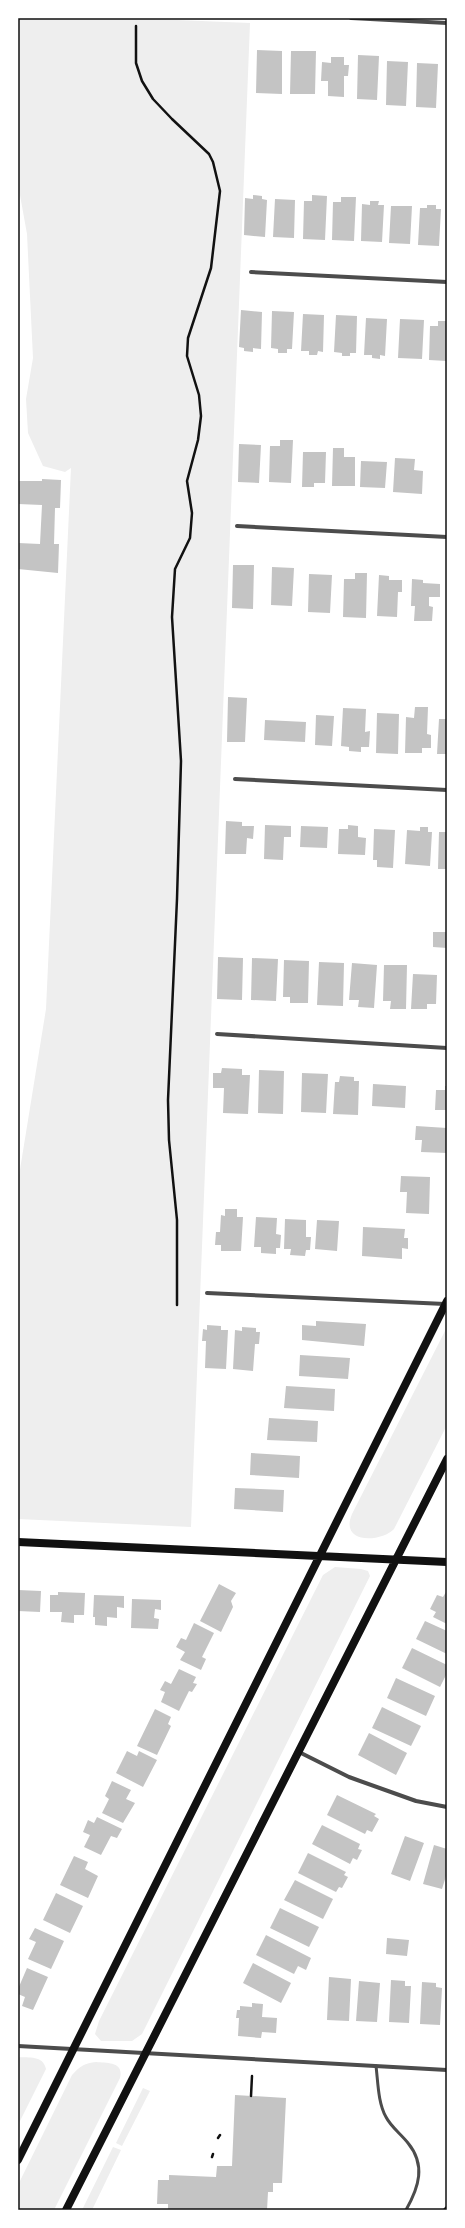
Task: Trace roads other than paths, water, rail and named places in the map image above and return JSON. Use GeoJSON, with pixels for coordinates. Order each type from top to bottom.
{"type":"FeatureCollection","features":[{"type":"Feature","properties":{"kind":"main road"},"geometry":{"type":"LineString","coordinates":[[18,2160],[319,1555],[447,1303]]}},
{"type":"Feature","properties":{"kind":"main road"},"geometry":{"type":"LineString","coordinates":[[66,2210],[447,1459]]}},
{"type":"Feature","properties":{"kind":"main road"},"geometry":{"type":"LineString","coordinates":[[18,1542],[447,1562]]}},
{"type":"Feature","properties":{"kind":"street"},"geometry":{"type":"LineString","coordinates":[[351,18],[447,23]]}},
{"type":"Feature","properties":{"kind":"street"},"geometry":{"type":"LineString","coordinates":[[251,272],[447,282]]}},
{"type":"Feature","properties":{"kind":"street"},"geometry":{"type":"LineString","coordinates":[[237,526],[447,537]]}},
{"type":"Feature","properties":{"kind":"street"},"geometry":{"type":"LineString","coordinates":[[235,779],[447,790]]}},
{"type":"Feature","properties":{"kind":"street"},"geometry":{"type":"LineString","coordinates":[[217,1034],[447,1048]]}},
{"type":"Feature","properties":{"kind":"street"},"geometry":{"type":"LineString","coordinates":[[207,1293],[447,1303]]}},
{"type":"Feature","properties":{"kind":"street"},"geometry":{"type":"LineString","coordinates":[[299,1752],[349,1777],[416,1801],[447,1807]]}},
{"type":"Feature","properties":{"kind":"street"},"geometry":{"type":"LineString","coordinates":[[18,2046],[447,2070]]}},
{"type":"Feature","properties":{"kind":"lane"},"geometry":{"type":"LineString","coordinates":[[376,2066],[382,2106],[386,2117],[414,2150],[420,2167],[418,2184],[406,2210]]}}]}
